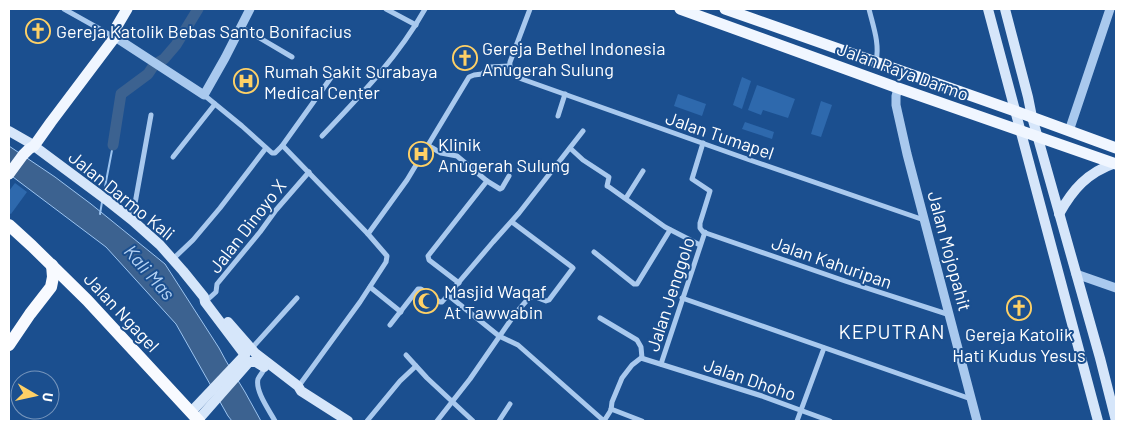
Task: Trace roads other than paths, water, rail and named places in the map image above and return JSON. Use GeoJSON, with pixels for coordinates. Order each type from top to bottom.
{"type":"FeatureCollection","features":[{"type":"Feature","properties":{"kind":"highway","name":"Jalan Ngagel"},"geometry":{"type":"LineString","coordinates":[[11,228],[69,281],[193,419]]}},
{"type":"Feature","properties":{"kind":"highway"},"geometry":{"type":"LineString","coordinates":[[9,345],[51,287],[53,277],[52,265]]}},
{"type":"Feature","properties":{"kind":"highway"},"geometry":{"type":"LineString","coordinates":[[51,287],[69,281]]}},
{"type":"Feature","properties":{"kind":"main road"},"geometry":{"type":"LineString","coordinates":[[9,174],[51,122],[128,9]]}},
{"type":"Feature","properties":{"kind":"main road","name":"Jalan Raya Darmo"},"geometry":{"type":"LineString","coordinates":[[725,9],[1116,148]]}},
{"type":"Feature","properties":{"kind":"main road"},"geometry":{"type":"LineString","coordinates":[[988,9],[1098,421]]}},
{"type":"Feature","properties":{"kind":"main road"},"geometry":{"type":"LineString","coordinates":[[1005,9],[1037,136],[1116,421]]}},
{"type":"Feature","properties":{"kind":"main road","name":"Jalan Raya Darmo"},"geometry":{"type":"LineString","coordinates":[[689,10],[706,14],[898,88],[1115,164]]}},
{"type":"Feature","properties":{"kind":"main road","name":"Jalan Darmo Kali"},"geometry":{"type":"LineString","coordinates":[[9,131],[29,148],[108,201],[132,220],[160,245],[183,271],[206,299],[245,357],[259,357],[298,389]]}},
{"type":"Feature","properties":{"kind":"main road"},"geometry":{"type":"LineString","coordinates":[[1059,214],[1070,195],[1084,181],[1102,168],[1115,164]]}},
{"type":"Feature","properties":{"kind":"main road"},"geometry":{"type":"LineString","coordinates":[[1077,343],[1085,344],[1093,336]]}},
{"type":"Feature","properties":{"kind":"main road"},"geometry":{"type":"LineString","coordinates":[[1081,358],[1090,353],[1098,354]]}},
{"type":"Feature","properties":{"kind":"main road"},"geometry":{"type":"LineString","coordinates":[[193,419],[245,357],[249,362],[254,362],[265,368],[348,421]]}},
{"type":"Feature","properties":{"kind":"street"},"geometry":{"type":"LineString","coordinates":[[64,9],[114,32],[164,69],[204,95],[272,153],[275,153],[282,146],[335,72]]}},
{"type":"Feature","properties":{"kind":"street"},"geometry":{"type":"LineString","coordinates":[[204,95],[250,9]]}},
{"type":"Feature","properties":{"kind":"street"},"geometry":{"type":"LineString","coordinates":[[386,9],[416,24]]}},
{"type":"Feature","properties":{"kind":"street"},"geometry":{"type":"LineString","coordinates":[[322,136],[390,62],[425,9]]}},
{"type":"Feature","properties":{"kind":"street"},"geometry":{"type":"LineString","coordinates":[[368,234],[408,180],[469,78],[482,74],[490,67],[510,68],[530,9]]}},
{"type":"Feature","properties":{"kind":"street"},"geometry":{"type":"LineString","coordinates":[[869,9],[877,44],[876,62]]}},
{"type":"Feature","properties":{"kind":"street"},"geometry":{"type":"LineString","coordinates":[[1069,131],[1110,9]]}},
{"type":"Feature","properties":{"kind":"street"},"geometry":{"type":"LineString","coordinates":[[241,27],[292,57]]}},
{"type":"Feature","properties":{"kind":"street","name":"Jalan Tumapel"},"geometry":{"type":"LineString","coordinates":[[510,68],[515,76],[522,79],[924,220]]}},
{"type":"Feature","properties":{"kind":"street","name":"Jalan Mojopahit"},"geometry":{"type":"LineString","coordinates":[[898,88],[896,105],[977,421]]}},
{"type":"Feature","properties":{"kind":"street"},"geometry":{"type":"LineString","coordinates":[[558,116],[565,94]]}},
{"type":"Feature","properties":{"kind":"street"},"geometry":{"type":"LineString","coordinates":[[173,157],[215,104]]}},
{"type":"Feature","properties":{"kind":"street"},"geometry":{"type":"LineString","coordinates":[[132,220],[152,115]]}},
{"type":"Feature","properties":{"kind":"street"},"geometry":{"type":"LineString","coordinates":[[390,325],[418,289],[442,302],[512,222],[583,131]]}},
{"type":"Feature","properties":{"kind":"street"},"geometry":{"type":"LineString","coordinates":[[703,144],[692,179],[710,191],[700,225],[700,228],[705,232]]}},
{"type":"Feature","properties":{"kind":"street"},"geometry":{"type":"LineString","coordinates":[[282,146],[309,172],[387,256],[386,262],[360,302],[298,389]]}},
{"type":"Feature","properties":{"kind":"street"},"geometry":{"type":"LineString","coordinates":[[428,146],[439,153],[456,156],[487,181],[501,189],[509,176]]}},
{"type":"Feature","properties":{"kind":"street"},"geometry":{"type":"LineString","coordinates":[[173,259],[193,240],[220,208],[266,148]]}},
{"type":"Feature","properties":{"kind":"street"},"geometry":{"type":"LineString","coordinates":[[570,148],[583,160],[609,177],[607,186],[670,230],[700,245]]}},
{"type":"Feature","properties":{"kind":"street"},"geometry":{"type":"LineString","coordinates":[[626,198],[643,171]]}},
{"type":"Feature","properties":{"kind":"street","name":"Jalan Dinoyo X"},"geometry":{"type":"LineString","coordinates":[[206,299],[216,292],[217,284],[309,172]]}},
{"type":"Feature","properties":{"kind":"street"},"geometry":{"type":"LineString","coordinates":[[461,281],[429,260],[428,256],[487,181]]}},
{"type":"Feature","properties":{"kind":"street"},"geometry":{"type":"LineString","coordinates":[[437,421],[528,299],[533,296],[550,300],[572,269],[572,267],[512,222]]}},
{"type":"Feature","properties":{"kind":"street"},"geometry":{"type":"LineString","coordinates":[[594,252],[616,271],[634,284],[637,284],[670,230]]}},
{"type":"Feature","properties":{"kind":"street","name":"Jalan Jenggolo"},"geometry":{"type":"LineString","coordinates":[[661,364],[705,232]]}},
{"type":"Feature","properties":{"kind":"street","name":"Jalan Kahuripan"},"geometry":{"type":"LineString","coordinates":[[705,232],[950,316]]}},
{"type":"Feature","properties":{"kind":"street"},"geometry":{"type":"LineString","coordinates":[[1076,274],[1116,288]]}},
{"type":"Feature","properties":{"kind":"street"},"geometry":{"type":"LineString","coordinates":[[370,287],[400,312]]}},
{"type":"Feature","properties":{"kind":"street"},"geometry":{"type":"LineString","coordinates":[[448,295],[499,336],[518,344],[604,421],[612,409],[612,402],[622,378],[632,365],[642,358],[641,347],[637,340],[600,318]]}},
{"type":"Feature","properties":{"kind":"street"},"geometry":{"type":"LineString","coordinates":[[245,357],[297,298]]}},
{"type":"Feature","properties":{"kind":"street"},"geometry":{"type":"LineString","coordinates":[[682,298],[972,399]]}},
{"type":"Feature","properties":{"kind":"street"},"geometry":{"type":"LineString","coordinates":[[797,421],[824,348]]}},
{"type":"Feature","properties":{"kind":"street"},"geometry":{"type":"LineString","coordinates":[[406,355],[474,421]]}},
{"type":"Feature","properties":{"kind":"street","name":"Jalan Dhoho"},"geometry":{"type":"LineString","coordinates":[[642,358],[762,396],[830,421]]}},
{"type":"Feature","properties":{"kind":"street"},"geometry":{"type":"LineString","coordinates":[[367,421],[416,366]]}},
{"type":"Feature","properties":{"kind":"street"},"geometry":{"type":"LineString","coordinates":[[265,368],[259,376],[258,389],[275,421]]}},
{"type":"Feature","properties":{"kind":"street"},"geometry":{"type":"LineString","coordinates":[[499,421],[510,404]]}},
{"type":"Feature","properties":{"kind":"street"},"geometry":{"type":"LineString","coordinates":[[612,409],[642,421]]}},
{"type":"Feature","properties":{"kind":"water","name":"Kali Mas"},"geometry":{"type":"Polygon","coordinates":[[[9,146],[91,204],[165,264],[219,348],[261,421],[232,421],[176,324],[106,247],[9,174],[9,146]]]}},
{"type":"Feature","properties":{"kind":"waterway"},"geometry":{"type":"LineString","coordinates":[[113,145],[121,94],[148,74],[154,65],[164,59],[176,45],[198,9]]}},
{"type":"Feature","properties":{"kind":"waterway"},"geometry":{"type":"LineString","coordinates":[[104,192],[113,145]]}},
{"type":"Feature","properties":{"kind":"waterway"},"geometry":{"type":"LineString","coordinates":[[100,214],[102,202]]}},
{"type":"Feature","properties":{"kind":"place","name":"Gereja Katolik Bebas Santo Bonifacius"},"geometry":{"type":"Point","coordinates":[38,31]}},
{"type":"Feature","properties":{"kind":"place","name":"Gereja Bethel Indonesia Anugerah Sulung"},"geometry":{"type":"Point","coordinates":[465,58]}},
{"type":"Feature","properties":{"kind":"place","name":"Rumah Sakit Surabaya Medical Center"},"geometry":{"type":"Point","coordinates":[246,81]}},
{"type":"Feature","properties":{"kind":"place","name":"Klinik Anugerah Sulung"},"geometry":{"type":"Point","coordinates":[421,154]}},
{"type":"Feature","properties":{"kind":"place","name":"Masjid Waqaf At Tawwabin"},"geometry":{"type":"Point","coordinates":[426,301]}},
{"type":"Feature","properties":{"kind":"place","name":"Gereja Katolik Hati Kudus Yesus"},"geometry":{"type":"Point","coordinates":[1019,308]}},
{"type":"Feature","properties":{"kind":"district","name":"KEPUTRAN"},"geometry":{"type":"Point","coordinates":[892,331]}}]}
